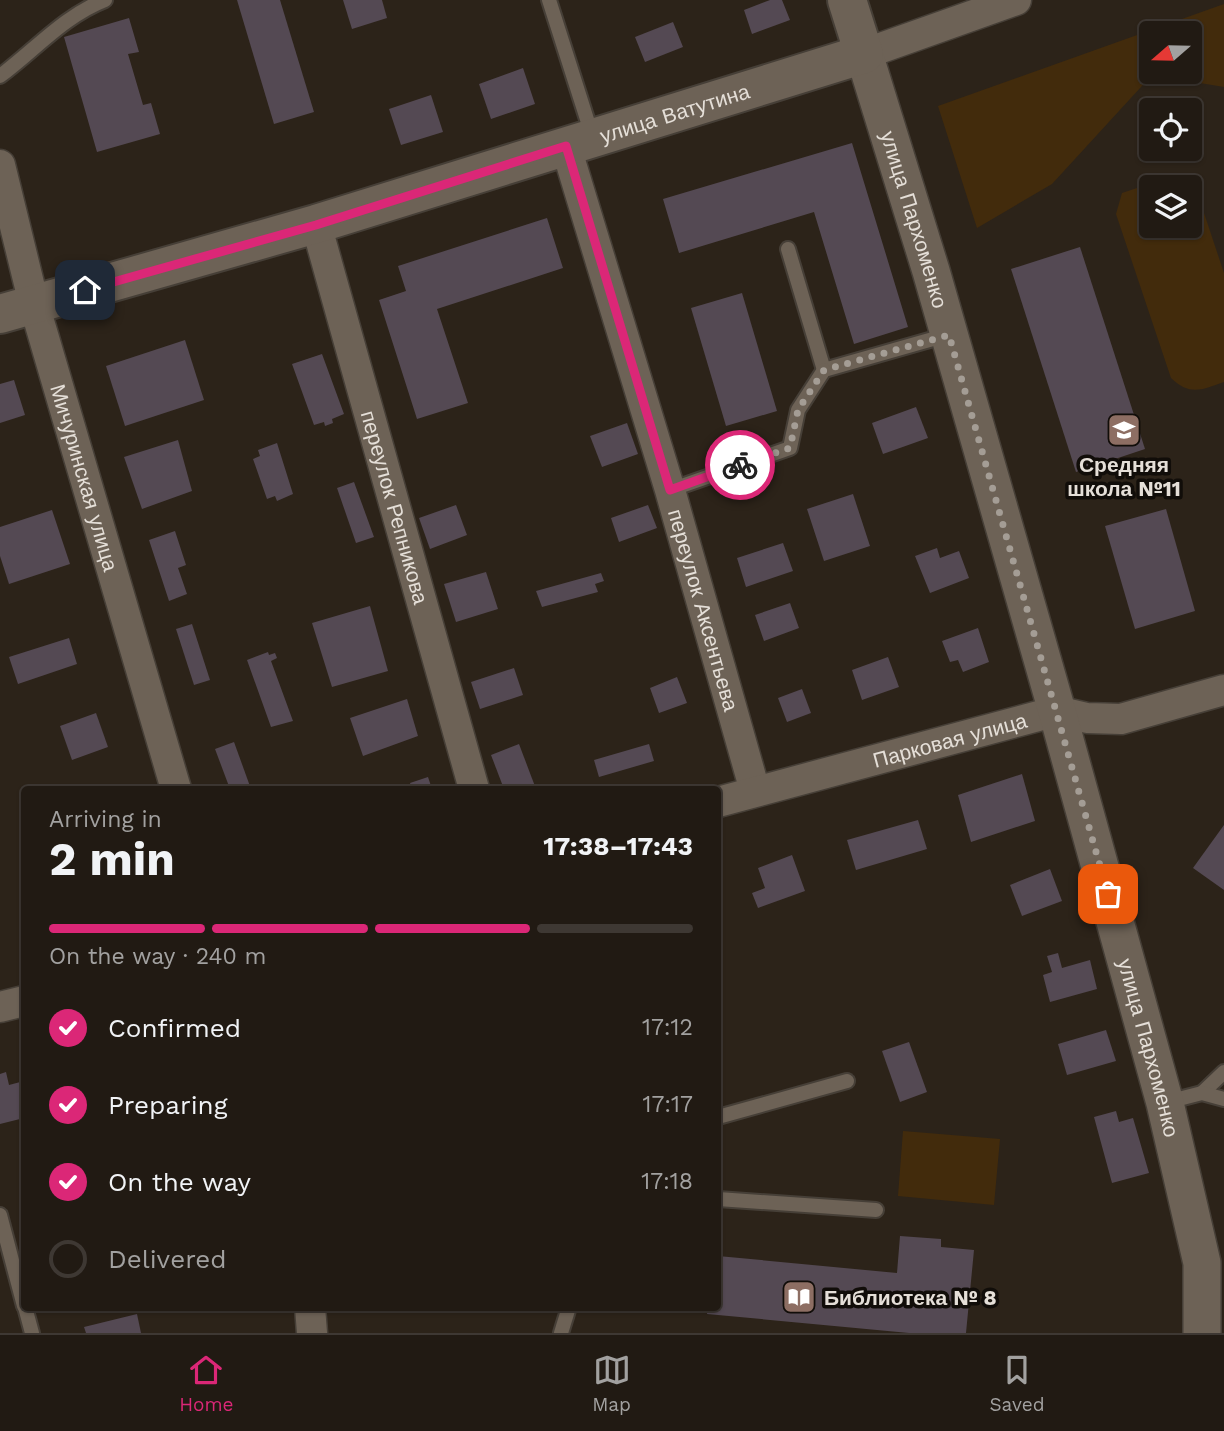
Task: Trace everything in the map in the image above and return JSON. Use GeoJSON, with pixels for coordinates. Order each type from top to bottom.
{"type":"FeatureCollection","features":[{"type":"Feature","properties":{"kind":"main road","name":"улица Пархоменко"},"geometry":{"type":"LineString","coordinates":[[847,0],[864,54]]}},
{"type":"Feature","properties":{"kind":"main road","name":"улица Ватутина"},"geometry":{"type":"LineString","coordinates":[[17,309],[316,225],[864,54]]}},
{"type":"Feature","properties":{"kind":"street"},"geometry":{"type":"LineString","coordinates":[[864,54],[1016,0]]}},
{"type":"Feature","properties":{"kind":"street","name":"улица Пархоменко"},"geometry":{"type":"LineString","coordinates":[[864,54],[949,335],[1057,711],[1165,1103],[1202,1263],[1202,1333]]}},
{"type":"Feature","properties":{"kind":"street","name":"переулок Аксентьева"},"geometry":{"type":"LineString","coordinates":[[579,142],[670,490],[755,791]]}},
{"type":"Feature","properties":{"kind":"street","name":"Мичуринская улица"},"geometry":{"type":"LineString","coordinates":[[0,164],[17,309],[175,786]]}},
{"type":"Feature","properties":{"kind":"street","name":"переулок Репникова"},"geometry":{"type":"LineString","coordinates":[[316,225],[473,786]]}},
{"type":"Feature","properties":{"kind":"street","name":"Парковая улица"},"geometry":{"type":"LineString","coordinates":[[721,801],[1057,711],[1087,718],[1121,719],[1224,690]]}},
{"type":"Feature","properties":{"kind":"street"},"geometry":{"type":"LineString","coordinates":[[0,1007],[21,1002]]}},
{"type":"Feature","properties":{"kind":"street"},"geometry":{"type":"LineString","coordinates":[[310,1311],[312,1333]]}},
{"type":"Feature","properties":{"kind":"lane"},"geometry":{"type":"LineString","coordinates":[[0,76],[55,30],[89,6],[105,0]]}},
{"type":"Feature","properties":{"kind":"lane"},"geometry":{"type":"LineString","coordinates":[[549,0],[579,142]]}},
{"type":"Feature","properties":{"kind":"lane"},"geometry":{"type":"LineString","coordinates":[[788,249],[824,370]]}},
{"type":"Feature","properties":{"kind":"lane"},"geometry":{"type":"LineString","coordinates":[[670,490],[790,448],[798,410],[824,370],[949,335]]}},
{"type":"Feature","properties":{"kind":"lane"},"geometry":{"type":"LineString","coordinates":[[1202,1093],[1224,1072]]}},
{"type":"Feature","properties":{"kind":"lane"},"geometry":{"type":"LineString","coordinates":[[721,1116],[847,1082]]}},
{"type":"Feature","properties":{"kind":"lane"},"geometry":{"type":"LineString","coordinates":[[1165,1103],[1202,1093],[1224,1098]]}},
{"type":"Feature","properties":{"kind":"lane"},"geometry":{"type":"LineString","coordinates":[[721,1199],[876,1210]]}},
{"type":"Feature","properties":{"kind":"lane"},"geometry":{"type":"LineString","coordinates":[[0,1215],[21,1291]]}},
{"type":"Feature","properties":{"kind":"lane"},"geometry":{"type":"LineString","coordinates":[[26,1311],[32,1333]]}},
{"type":"Feature","properties":{"kind":"lane"},"geometry":{"type":"LineString","coordinates":[[561,1333],[568,1311]]}},
{"type":"Feature","properties":{"kind":"shaded area"},"geometry":{"type":"Polygon","coordinates":[[[1224,4],[1224,87],[1202,83],[1202,21],[1176,21],[1224,4]]]}},
{"type":"Feature","properties":{"kind":"shaded area"},"geometry":{"type":"Polygon","coordinates":[[[1139,34],[1139,84],[1144,84],[1052,184],[977,228],[938,106],[1139,34]]]}},
{"type":"Feature","properties":{"kind":"shaded area"},"geometry":{"type":"Polygon","coordinates":[[[1139,187],[1139,238],[1202,238],[1202,207],[1224,273],[1224,382],[1196,390],[1184,387],[1171,378],[1116,214],[1122,193],[1139,187]]]}},
{"type":"Feature","properties":{"kind":"shaded area"},"geometry":{"type":"Polygon","coordinates":[[[903,1131],[1000,1139],[994,1205],[898,1196],[903,1131]]]}},
{"type":"Feature","properties":{"kind":"building"},"geometry":{"type":"Polygon","coordinates":[[[237,0],[280,0],[314,112],[274,124],[237,0]]]}},
{"type":"Feature","properties":{"kind":"building"},"geometry":{"type":"Polygon","coordinates":[[[343,0],[382,0],[387,18],[352,29],[343,0]]]}},
{"type":"Feature","properties":{"kind":"building"},"geometry":{"type":"Polygon","coordinates":[[[770,0],[782,0],[790,20],[752,34],[744,10],[770,0]]]}},
{"type":"Feature","properties":{"kind":"building"},"geometry":{"type":"Polygon","coordinates":[[[129,18],[139,52],[128,54],[143,105],[151,103],[160,134],[97,152],[64,37],[129,18]]]}},
{"type":"Feature","properties":{"kind":"building"},"geometry":{"type":"Polygon","coordinates":[[[673,22],[683,47],[645,62],[635,37],[673,22]]]}},
{"type":"Feature","properties":{"kind":"building"},"geometry":{"type":"Polygon","coordinates":[[[523,68],[535,104],[491,119],[479,84],[523,68]]]}},
{"type":"Feature","properties":{"kind":"building"},"geometry":{"type":"Polygon","coordinates":[[[431,95],[443,132],[401,145],[389,109],[431,95]]]}},
{"type":"Feature","properties":{"kind":"building"},"geometry":{"type":"Polygon","coordinates":[[[852,143],[908,327],[854,344],[814,212],[679,253],[663,199],[852,143]]]}},
{"type":"Feature","properties":{"kind":"building"},"geometry":{"type":"Polygon","coordinates":[[[547,218],[563,268],[437,309],[468,403],[417,419],[379,300],[406,291],[398,266],[547,218]]]}},
{"type":"Feature","properties":{"kind":"building"},"geometry":{"type":"Polygon","coordinates":[[[1080,247],[1145,449],[1076,472],[1011,269],[1080,247]]]}},
{"type":"Feature","properties":{"kind":"building"},"geometry":{"type":"Polygon","coordinates":[[[742,293],[777,411],[726,426],[691,308],[742,293]]]}},
{"type":"Feature","properties":{"kind":"building"},"geometry":{"type":"Polygon","coordinates":[[[185,340],[204,400],[125,426],[106,366],[185,340]]]}},
{"type":"Feature","properties":{"kind":"building"},"geometry":{"type":"Polygon","coordinates":[[[322,354],[344,414],[332,419],[333,423],[325,426],[324,422],[314,425],[292,364],[322,354]]]}},
{"type":"Feature","properties":{"kind":"building"},"geometry":{"type":"Polygon","coordinates":[[[14,380],[25,415],[0,423],[0,384],[14,380]]]}},
{"type":"Feature","properties":{"kind":"building"},"geometry":{"type":"Polygon","coordinates":[[[916,407],[928,438],[883,454],[872,423],[916,407]]]}},
{"type":"Feature","properties":{"kind":"building"},"geometry":{"type":"Polygon","coordinates":[[[627,423],[638,454],[602,467],[590,436],[627,423]]]}},
{"type":"Feature","properties":{"kind":"building"},"geometry":{"type":"Polygon","coordinates":[[[178,440],[192,491],[142,509],[124,457],[178,440]]]}},
{"type":"Feature","properties":{"kind":"building"},"geometry":{"type":"Polygon","coordinates":[[[277,443],[293,494],[277,501],[275,496],[267,499],[253,459],[260,456],[258,450],[277,443]]]}},
{"type":"Feature","properties":{"kind":"building"},"geometry":{"type":"Polygon","coordinates":[[[354,482],[374,537],[356,543],[337,488],[354,482]]]}},
{"type":"Feature","properties":{"kind":"building"},"geometry":{"type":"Polygon","coordinates":[[[853,494],[870,546],[824,561],[807,509],[853,494]]]}},
{"type":"Feature","properties":{"kind":"building"},"geometry":{"type":"Polygon","coordinates":[[[456,505],[467,535],[430,549],[419,518],[456,505]]]}},
{"type":"Feature","properties":{"kind":"building"},"geometry":{"type":"Polygon","coordinates":[[[648,505],[657,528],[619,542],[611,518],[648,505]]]}},
{"type":"Feature","properties":{"kind":"building"},"geometry":{"type":"Polygon","coordinates":[[[1166,509],[1195,611],[1135,629],[1105,526],[1166,509]]]}},
{"type":"Feature","properties":{"kind":"building"},"geometry":{"type":"Polygon","coordinates":[[[52,510],[70,564],[9,584],[0,556],[0,527],[52,510]]]}},
{"type":"Feature","properties":{"kind":"building"},"geometry":{"type":"Polygon","coordinates":[[[175,531],[186,565],[178,568],[187,594],[169,601],[149,540],[175,531]]]}},
{"type":"Feature","properties":{"kind":"building"},"geometry":{"type":"Polygon","coordinates":[[[783,543],[793,571],[746,587],[737,558],[783,543]]]}},
{"type":"Feature","properties":{"kind":"building"},"geometry":{"type":"Polygon","coordinates":[[[937,548],[940,558],[959,551],[969,578],[930,593],[915,556],[937,548]]]}},
{"type":"Feature","properties":{"kind":"building"},"geometry":{"type":"Polygon","coordinates":[[[486,572],[498,609],[456,622],[444,584],[486,572]]]}},
{"type":"Feature","properties":{"kind":"building"},"geometry":{"type":"Polygon","coordinates":[[[601,573],[604,581],[595,584],[598,592],[542,607],[536,591],[601,573]]]}},
{"type":"Feature","properties":{"kind":"building"},"geometry":{"type":"Polygon","coordinates":[[[790,603],[799,628],[764,641],[755,615],[790,603]]]}},
{"type":"Feature","properties":{"kind":"building"},"geometry":{"type":"Polygon","coordinates":[[[370,606],[388,671],[332,687],[312,623],[370,606]]]}},
{"type":"Feature","properties":{"kind":"building"},"geometry":{"type":"Polygon","coordinates":[[[192,624],[210,680],[194,685],[176,629],[192,624]]]}},
{"type":"Feature","properties":{"kind":"building"},"geometry":{"type":"Polygon","coordinates":[[[978,628],[989,662],[963,672],[958,660],[950,662],[942,641],[978,628]]]}},
{"type":"Feature","properties":{"kind":"building"},"geometry":{"type":"Polygon","coordinates":[[[69,638],[77,664],[18,684],[9,657],[69,638]]]}},
{"type":"Feature","properties":{"kind":"building"},"geometry":{"type":"Polygon","coordinates":[[[268,652],[269,655],[275,653],[277,658],[271,661],[293,721],[271,727],[247,660],[268,652]]]}},
{"type":"Feature","properties":{"kind":"building"},"geometry":{"type":"Polygon","coordinates":[[[888,657],[899,687],[862,700],[852,670],[888,657]]]}},
{"type":"Feature","properties":{"kind":"building"},"geometry":{"type":"Polygon","coordinates":[[[514,668],[523,695],[480,709],[471,682],[514,668]]]}},
{"type":"Feature","properties":{"kind":"building"},"geometry":{"type":"Polygon","coordinates":[[[677,677],[687,703],[659,713],[650,688],[677,677]]]}},
{"type":"Feature","properties":{"kind":"building"},"geometry":{"type":"Polygon","coordinates":[[[802,689],[811,713],[787,722],[778,698],[802,689]]]}},
{"type":"Feature","properties":{"kind":"building"},"geometry":{"type":"Polygon","coordinates":[[[407,699],[418,736],[363,756],[350,718],[407,699]]]}},
{"type":"Feature","properties":{"kind":"building"},"geometry":{"type":"Polygon","coordinates":[[[96,713],[108,747],[72,760],[60,726],[96,713]]]}},
{"type":"Feature","properties":{"kind":"building"},"geometry":{"type":"Polygon","coordinates":[[[234,742],[250,786],[229,786],[215,749],[234,742]]]}},
{"type":"Feature","properties":{"kind":"building"},"geometry":{"type":"Polygon","coordinates":[[[519,744],[535,786],[503,786],[491,755],[519,744]]]}},
{"type":"Feature","properties":{"kind":"building"},"geometry":{"type":"Polygon","coordinates":[[[649,744],[654,761],[599,777],[594,760],[649,744]]]}},
{"type":"Feature","properties":{"kind":"building"},"geometry":{"type":"Polygon","coordinates":[[[1022,774],[1035,821],[971,842],[958,795],[1022,774]]]}},
{"type":"Feature","properties":{"kind":"building"},"geometry":{"type":"Polygon","coordinates":[[[428,777],[431,786],[411,786],[410,783],[428,777]]]}},
{"type":"Feature","properties":{"kind":"building"},"geometry":{"type":"Polygon","coordinates":[[[918,820],[927,849],[856,870],[847,840],[918,820]]]}},
{"type":"Feature","properties":{"kind":"building"},"geometry":{"type":"Polygon","coordinates":[[[1224,825],[1224,890],[1193,868],[1224,825]]]}},
{"type":"Feature","properties":{"kind":"building"},"geometry":{"type":"Polygon","coordinates":[[[792,855],[805,891],[758,908],[752,893],[765,888],[758,868],[792,855]]]}},
{"type":"Feature","properties":{"kind":"building"},"geometry":{"type":"Polygon","coordinates":[[[1050,869],[1062,901],[1022,916],[1010,885],[1050,869]]]}},
{"type":"Feature","properties":{"kind":"building"},"geometry":{"type":"Polygon","coordinates":[[[1058,953],[1062,968],[1090,960],[1097,989],[1050,1002],[1043,975],[1052,972],[1047,956],[1058,953]]]}},
{"type":"Feature","properties":{"kind":"building"},"geometry":{"type":"Polygon","coordinates":[[[1106,1030],[1116,1061],[1067,1075],[1058,1044],[1106,1030]]]}},
{"type":"Feature","properties":{"kind":"building"},"geometry":{"type":"Polygon","coordinates":[[[909,1042],[927,1092],[900,1102],[882,1051],[909,1042]]]}},
{"type":"Feature","properties":{"kind":"building"},"geometry":{"type":"Polygon","coordinates":[[[6,1072],[9,1085],[21,1082],[21,1119],[0,1124],[0,1074],[6,1072]]]}},
{"type":"Feature","properties":{"kind":"building"},"geometry":{"type":"Polygon","coordinates":[[[1116,1111],[1119,1122],[1133,1118],[1149,1173],[1112,1183],[1094,1117],[1116,1111]]]}},
{"type":"Feature","properties":{"kind":"building"},"geometry":{"type":"Polygon","coordinates":[[[900,1236],[941,1239],[941,1247],[974,1250],[966,1333],[909,1333],[707,1314],[707,1311],[721,1311],[721,1256],[897,1273],[900,1236]]]}},
{"type":"Feature","properties":{"kind":"building"},"geometry":{"type":"Polygon","coordinates":[[[137,1314],[141,1333],[86,1333],[84,1327],[137,1314]]]}},
{"type":"Feature","properties":{"kind":"way so far"},"geometry":{"type":"LineString","coordinates":[[740,465],[790,448],[798,410],[824,370],[949,335],[1108,894]]}},
{"type":"Feature","properties":{"kind":"place","name":"Средняя школа №11"},"geometry":{"type":"Point","coordinates":[1124,430]}},
{"type":"Feature","properties":{"kind":"place","name":"Библиотека № 8"},"geometry":{"type":"Point","coordinates":[799,1297]}},
{"type":"Feature","properties":{"kind":"route"},"geometry":{"type":"LineString","coordinates":[[85,290],[316,225],[566,146],[670,490],[740,465]]}}]}
